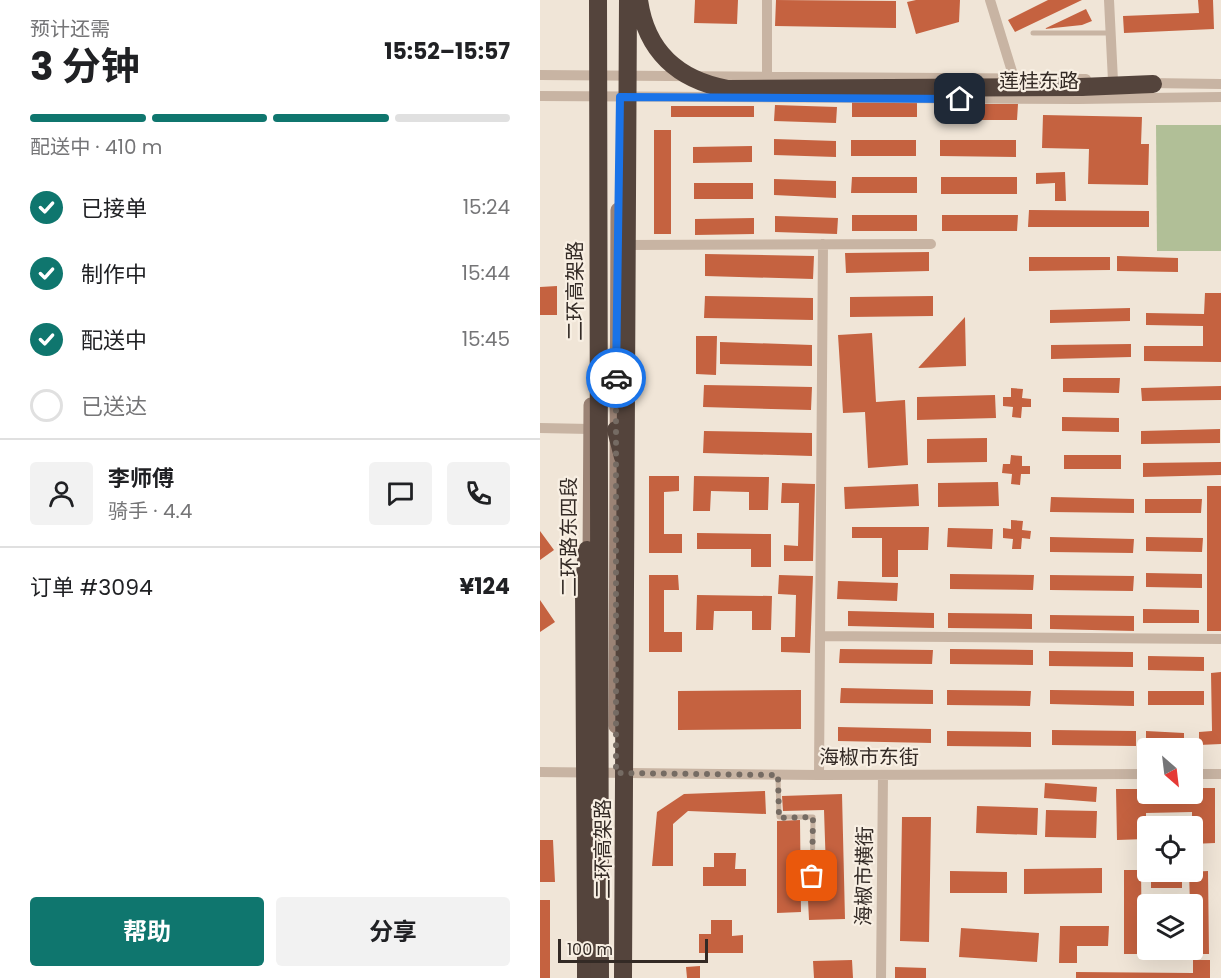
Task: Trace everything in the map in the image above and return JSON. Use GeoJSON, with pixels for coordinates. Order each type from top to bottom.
{"type":"FeatureCollection","features":[{"type":"Feature","properties":{"kind":"highway","name":"二环高架路"},"geometry":{"type":"LineString","coordinates":[[598,0],[601,430],[600,978]]}},
{"type":"Feature","properties":{"kind":"highway","name":"二环高架路"},"geometry":{"type":"LineString","coordinates":[[623,978],[628,0]]}},
{"type":"Feature","properties":{"kind":"highway"},"geometry":{"type":"LineString","coordinates":[[639,0],[641,14],[660,54],[673,67],[703,85],[728,89],[1081,87],[1153,84]]}},
{"type":"Feature","properties":{"kind":"highway"},"geometry":{"type":"LineString","coordinates":[[601,430],[633,495],[635,870],[625,922]]}},
{"type":"Feature","properties":{"kind":"highway"},"geometry":{"type":"LineString","coordinates":[[586,978],[584,587],[601,430]]}},
{"type":"Feature","properties":{"kind":"main road"},"geometry":{"type":"LineString","coordinates":[[605,0],[612,97]]}},
{"type":"Feature","properties":{"kind":"main road"},"geometry":{"type":"LineString","coordinates":[[612,75],[620,0]]}},
{"type":"Feature","properties":{"kind":"main road","name":"二环路东四段"},"geometry":{"type":"LineString","coordinates":[[592,978],[591,773],[612,97]]}},
{"type":"Feature","properties":{"kind":"main road","name":"二环路东四段"},"geometry":{"type":"LineString","coordinates":[[612,97],[618,246],[601,430],[616,773],[617,978]]}},
{"type":"Feature","properties":{"kind":"street"},"geometry":{"type":"LineString","coordinates":[[767,0],[767,76]]}},
{"type":"Feature","properties":{"kind":"street"},"geometry":{"type":"LineString","coordinates":[[990,0],[1014,78]]}},
{"type":"Feature","properties":{"kind":"street"},"geometry":{"type":"LineString","coordinates":[[1107,3],[1113,81]]}},
{"type":"Feature","properties":{"kind":"street","name":"莲桂东路"},"geometry":{"type":"LineString","coordinates":[[540,75],[1014,78],[1153,84],[1221,84]]}},
{"type":"Feature","properties":{"kind":"street","name":"莲桂东路"},"geometry":{"type":"LineString","coordinates":[[540,96],[1054,99],[1221,97]]}},
{"type":"Feature","properties":{"kind":"street"},"geometry":{"type":"LineString","coordinates":[[819,775],[823,244]]}},
{"type":"Feature","properties":{"kind":"street"},"geometry":{"type":"LineString","coordinates":[[618,246],[932,244]]}},
{"type":"Feature","properties":{"kind":"street"},"geometry":{"type":"LineString","coordinates":[[540,428],[601,430]]}},
{"type":"Feature","properties":{"kind":"street"},"geometry":{"type":"LineString","coordinates":[[820,636],[1221,639]]}},
{"type":"Feature","properties":{"kind":"street","name":"海椒市东街"},"geometry":{"type":"LineString","coordinates":[[540,772],[778,775],[1137,774]]}},
{"type":"Feature","properties":{"kind":"street"},"geometry":{"type":"LineString","coordinates":[[1203,774],[1221,774]]}},
{"type":"Feature","properties":{"kind":"street","name":"海椒市横街"},"geometry":{"type":"LineString","coordinates":[[881,978],[883,775]]}},
{"type":"Feature","properties":{"kind":"lane"},"geometry":{"type":"LineString","coordinates":[[1033,33],[1110,33]]}},
{"type":"Feature","properties":{"kind":"lane"},"geometry":{"type":"LineString","coordinates":[[778,775],[779,818],[813,817],[812,896]]}},
{"type":"Feature","properties":{"kind":"green space"},"geometry":{"type":"Polygon","coordinates":[[[1156,125],[1221,125],[1221,251],[1157,251],[1156,125]]]}},
{"type":"Feature","properties":{"kind":"building"},"geometry":{"type":"Polygon","coordinates":[[[695,0],[738,0],[737,24],[694,23],[695,0]]]}},
{"type":"Feature","properties":{"kind":"building"},"geometry":{"type":"Polygon","coordinates":[[[776,0],[896,1],[896,28],[775,26],[776,0]]]}},
{"type":"Feature","properties":{"kind":"building"},"geometry":{"type":"Polygon","coordinates":[[[960,0],[959,22],[916,34],[907,2],[960,0]]]}},
{"type":"Feature","properties":{"kind":"building"},"geometry":{"type":"Polygon","coordinates":[[[1048,0],[1082,0],[1015,32],[1008,20],[1048,0]]]}},
{"type":"Feature","properties":{"kind":"building"},"geometry":{"type":"Polygon","coordinates":[[[1198,0],[1213,0],[1214,29],[1124,33],[1123,16],[1199,13],[1198,0]]]}},
{"type":"Feature","properties":{"kind":"building"},"geometry":{"type":"Polygon","coordinates":[[[1086,9],[1092,21],[1082,25],[1044,29],[1086,9]]]}},
{"type":"Feature","properties":{"kind":"building"},"geometry":{"type":"Polygon","coordinates":[[[852,101],[917,101],[917,117],[852,117],[852,101]]]}},
{"type":"Feature","properties":{"kind":"building"},"geometry":{"type":"Polygon","coordinates":[[[942,104],[1018,104],[1017,120],[942,120],[942,104]]]}},
{"type":"Feature","properties":{"kind":"building"},"geometry":{"type":"Polygon","coordinates":[[[775,105],[837,107],[836,123],[774,121],[775,105]]]}},
{"type":"Feature","properties":{"kind":"building"},"geometry":{"type":"Polygon","coordinates":[[[671,106],[754,106],[754,117],[671,117],[671,106]]]}},
{"type":"Feature","properties":{"kind":"building"},"geometry":{"type":"Polygon","coordinates":[[[1043,115],[1142,117],[1141,144],[1149,144],[1148,185],[1088,184],[1089,149],[1042,148],[1043,115]]]}},
{"type":"Feature","properties":{"kind":"building"},"geometry":{"type":"Polygon","coordinates":[[[654,130],[671,130],[671,234],[654,234],[654,130]]]}},
{"type":"Feature","properties":{"kind":"building"},"geometry":{"type":"Polygon","coordinates":[[[774,139],[836,141],[836,157],[774,155],[774,139]]]}},
{"type":"Feature","properties":{"kind":"building"},"geometry":{"type":"Polygon","coordinates":[[[851,140],[916,140],[916,156],[851,156],[851,140]]]}},
{"type":"Feature","properties":{"kind":"building"},"geometry":{"type":"Polygon","coordinates":[[[940,140],[1016,140],[1016,157],[940,156],[940,140]]]}},
{"type":"Feature","properties":{"kind":"building"},"geometry":{"type":"Polygon","coordinates":[[[752,146],[752,162],[693,163],[693,147],[752,146]]]}},
{"type":"Feature","properties":{"kind":"building"},"geometry":{"type":"Polygon","coordinates":[[[1065,172],[1066,201],[1055,201],[1055,183],[1036,184],[1036,173],[1065,172]]]}},
{"type":"Feature","properties":{"kind":"building"},"geometry":{"type":"Polygon","coordinates":[[[852,177],[917,177],[917,193],[851,193],[852,177]]]}},
{"type":"Feature","properties":{"kind":"building"},"geometry":{"type":"Polygon","coordinates":[[[941,177],[1017,177],[1017,194],[941,194],[941,177]]]}},
{"type":"Feature","properties":{"kind":"building"},"geometry":{"type":"Polygon","coordinates":[[[774,179],[836,181],[836,198],[774,195],[774,179]]]}},
{"type":"Feature","properties":{"kind":"building"},"geometry":{"type":"Polygon","coordinates":[[[694,183],[753,183],[753,199],[694,199],[694,183]]]}},
{"type":"Feature","properties":{"kind":"building"},"geometry":{"type":"Polygon","coordinates":[[[1029,210],[1149,211],[1149,227],[1028,227],[1029,210]]]}},
{"type":"Feature","properties":{"kind":"building"},"geometry":{"type":"Polygon","coordinates":[[[852,215],[917,215],[917,231],[852,231],[852,215]]]}},
{"type":"Feature","properties":{"kind":"building"},"geometry":{"type":"Polygon","coordinates":[[[942,215],[1018,215],[1017,231],[942,231],[942,215]]]}},
{"type":"Feature","properties":{"kind":"building"},"geometry":{"type":"Polygon","coordinates":[[[775,216],[838,218],[837,234],[775,232],[775,216]]]}},
{"type":"Feature","properties":{"kind":"building"},"geometry":{"type":"Polygon","coordinates":[[[754,218],[754,234],[695,235],[695,219],[754,218]]]}},
{"type":"Feature","properties":{"kind":"building"},"geometry":{"type":"Polygon","coordinates":[[[929,252],[929,271],[846,273],[845,253],[929,252]]]}},
{"type":"Feature","properties":{"kind":"building"},"geometry":{"type":"Polygon","coordinates":[[[705,254],[814,256],[813,279],[705,276],[705,254]]]}},
{"type":"Feature","properties":{"kind":"building"},"geometry":{"type":"Polygon","coordinates":[[[1117,256],[1178,258],[1178,272],[1117,271],[1117,256]]]}},
{"type":"Feature","properties":{"kind":"building"},"geometry":{"type":"Polygon","coordinates":[[[1029,257],[1110,257],[1110,270],[1029,271],[1029,257]]]}},
{"type":"Feature","properties":{"kind":"building"},"geometry":{"type":"Polygon","coordinates":[[[557,286],[557,315],[540,315],[540,287],[557,286]]]}},
{"type":"Feature","properties":{"kind":"building"},"geometry":{"type":"Polygon","coordinates":[[[1205,293],[1221,293],[1221,362],[1144,361],[1144,346],[1203,346],[1203,326],[1146,325],[1146,313],[1204,314],[1205,293]]]}},
{"type":"Feature","properties":{"kind":"building"},"geometry":{"type":"Polygon","coordinates":[[[705,296],[813,298],[813,320],[704,318],[705,296]]]}},
{"type":"Feature","properties":{"kind":"building"},"geometry":{"type":"Polygon","coordinates":[[[933,296],[933,316],[850,317],[850,297],[933,296]]]}},
{"type":"Feature","properties":{"kind":"building"},"geometry":{"type":"Polygon","coordinates":[[[1130,308],[1130,321],[1050,323],[1050,310],[1130,308]]]}},
{"type":"Feature","properties":{"kind":"building"},"geometry":{"type":"Polygon","coordinates":[[[965,317],[966,366],[918,368],[965,317]]]}},
{"type":"Feature","properties":{"kind":"building"},"geometry":{"type":"Polygon","coordinates":[[[872,333],[876,402],[905,400],[908,465],[868,468],[865,412],[843,413],[838,335],[872,333]]]}},
{"type":"Feature","properties":{"kind":"building"},"geometry":{"type":"Polygon","coordinates":[[[696,336],[717,336],[716,375],[696,374],[696,336]]]}},
{"type":"Feature","properties":{"kind":"building"},"geometry":{"type":"Polygon","coordinates":[[[720,342],[812,345],[812,366],[720,364],[720,342]]]}},
{"type":"Feature","properties":{"kind":"building"},"geometry":{"type":"Polygon","coordinates":[[[1131,344],[1131,357],[1051,359],[1051,345],[1131,344]]]}},
{"type":"Feature","properties":{"kind":"building"},"geometry":{"type":"Polygon","coordinates":[[[1063,378],[1120,378],[1119,393],[1063,392],[1063,378]]]}},
{"type":"Feature","properties":{"kind":"building"},"geometry":{"type":"Polygon","coordinates":[[[704,385],[812,387],[811,410],[703,407],[704,385]]]}},
{"type":"Feature","properties":{"kind":"building"},"geometry":{"type":"Polygon","coordinates":[[[1221,386],[1221,400],[1142,401],[1141,388],[1221,386]]]}},
{"type":"Feature","properties":{"kind":"building"},"geometry":{"type":"Polygon","coordinates":[[[1011,388],[1023,389],[1022,398],[1031,399],[1031,407],[1022,407],[1021,418],[1012,417],[1013,407],[1003,406],[1003,397],[1011,397],[1011,388]]]}},
{"type":"Feature","properties":{"kind":"building"},"geometry":{"type":"Polygon","coordinates":[[[995,395],[996,418],[917,420],[917,397],[995,395]]]}},
{"type":"Feature","properties":{"kind":"building"},"geometry":{"type":"Polygon","coordinates":[[[1062,417],[1119,418],[1119,432],[1062,431],[1062,417]]]}},
{"type":"Feature","properties":{"kind":"building"},"geometry":{"type":"Polygon","coordinates":[[[1220,429],[1220,443],[1141,444],[1141,431],[1220,429]]]}},
{"type":"Feature","properties":{"kind":"building"},"geometry":{"type":"Polygon","coordinates":[[[704,431],[812,433],[812,456],[703,453],[704,431]]]}},
{"type":"Feature","properties":{"kind":"building"},"geometry":{"type":"Polygon","coordinates":[[[987,438],[987,462],[927,463],[927,439],[987,438]]]}},
{"type":"Feature","properties":{"kind":"building"},"geometry":{"type":"Polygon","coordinates":[[[1011,455],[1022,456],[1022,466],[1030,466],[1030,474],[1021,474],[1020,485],[1011,484],[1012,474],[1002,473],[1003,464],[1010,464],[1011,455]]]}},
{"type":"Feature","properties":{"kind":"building"},"geometry":{"type":"Polygon","coordinates":[[[1064,455],[1121,455],[1121,469],[1064,469],[1064,455]]]}},
{"type":"Feature","properties":{"kind":"building"},"geometry":{"type":"Polygon","coordinates":[[[1221,462],[1221,475],[1143,477],[1143,463],[1221,462]]]}},
{"type":"Feature","properties":{"kind":"building"},"geometry":{"type":"Polygon","coordinates":[[[649,476],[679,476],[679,491],[664,492],[664,534],[682,534],[682,553],[649,553],[649,476]]]}},
{"type":"Feature","properties":{"kind":"building"},"geometry":{"type":"Polygon","coordinates":[[[694,476],[769,477],[768,510],[749,510],[749,492],[711,491],[710,511],[693,511],[694,476]]]}},
{"type":"Feature","properties":{"kind":"building"},"geometry":{"type":"Polygon","coordinates":[[[998,482],[999,506],[938,507],[938,483],[998,482]]]}},
{"type":"Feature","properties":{"kind":"building"},"geometry":{"type":"Polygon","coordinates":[[[782,483],[815,484],[813,561],[784,561],[784,545],[798,546],[799,503],[781,503],[782,483]]]}},
{"type":"Feature","properties":{"kind":"building"},"geometry":{"type":"Polygon","coordinates":[[[918,484],[919,506],[845,509],[844,487],[918,484]]]}},
{"type":"Feature","properties":{"kind":"building"},"geometry":{"type":"Polygon","coordinates":[[[1207,486],[1221,486],[1221,631],[1207,631],[1207,486]]]}},
{"type":"Feature","properties":{"kind":"building"},"geometry":{"type":"Polygon","coordinates":[[[1051,497],[1134,499],[1134,513],[1050,512],[1051,497]]]}},
{"type":"Feature","properties":{"kind":"building"},"geometry":{"type":"Polygon","coordinates":[[[1145,499],[1202,499],[1201,513],[1145,513],[1145,499]]]}},
{"type":"Feature","properties":{"kind":"building"},"geometry":{"type":"Polygon","coordinates":[[[1011,520],[1023,521],[1022,530],[1031,531],[1030,539],[1022,538],[1021,549],[1012,549],[1013,539],[1003,538],[1003,528],[1011,529],[1011,520]]]}},
{"type":"Feature","properties":{"kind":"building"},"geometry":{"type":"Polygon","coordinates":[[[852,527],[929,527],[928,550],[898,550],[898,577],[882,577],[882,538],[852,538],[852,527]]]}},
{"type":"Feature","properties":{"kind":"building"},"geometry":{"type":"Polygon","coordinates":[[[948,528],[993,529],[992,549],[947,547],[948,528]]]}},
{"type":"Feature","properties":{"kind":"building"},"geometry":{"type":"Polygon","coordinates":[[[540,531],[554,550],[540,560],[540,531]]]}},
{"type":"Feature","properties":{"kind":"building"},"geometry":{"type":"Polygon","coordinates":[[[697,533],[771,534],[771,567],[751,567],[751,549],[697,549],[697,533]]]}},
{"type":"Feature","properties":{"kind":"building"},"geometry":{"type":"Polygon","coordinates":[[[1050,537],[1134,539],[1133,553],[1050,552],[1050,537]]]}},
{"type":"Feature","properties":{"kind":"building"},"geometry":{"type":"Polygon","coordinates":[[[1146,537],[1203,538],[1202,552],[1146,551],[1146,537]]]}},
{"type":"Feature","properties":{"kind":"building"},"geometry":{"type":"Polygon","coordinates":[[[1146,573],[1202,574],[1202,588],[1146,587],[1146,573]]]}},
{"type":"Feature","properties":{"kind":"building"},"geometry":{"type":"Polygon","coordinates":[[[950,574],[1034,575],[1033,590],[950,589],[950,574]]]}},
{"type":"Feature","properties":{"kind":"building"},"geometry":{"type":"Polygon","coordinates":[[[649,575],[678,575],[679,590],[664,590],[664,632],[682,632],[682,652],[649,652],[649,575]]]}},
{"type":"Feature","properties":{"kind":"building"},"geometry":{"type":"Polygon","coordinates":[[[779,575],[813,576],[810,653],[781,652],[781,637],[795,637],[796,595],[778,594],[779,575]]]}},
{"type":"Feature","properties":{"kind":"building"},"geometry":{"type":"Polygon","coordinates":[[[1050,575],[1134,576],[1133,591],[1050,590],[1050,575]]]}},
{"type":"Feature","properties":{"kind":"building"},"geometry":{"type":"Polygon","coordinates":[[[838,581],[898,583],[897,601],[837,599],[838,581]]]}},
{"type":"Feature","properties":{"kind":"building"},"geometry":{"type":"Polygon","coordinates":[[[697,595],[772,596],[771,630],[752,630],[752,611],[714,611],[713,630],[696,630],[697,595]]]}},
{"type":"Feature","properties":{"kind":"building"},"geometry":{"type":"Polygon","coordinates":[[[540,600],[555,622],[540,632],[540,600]]]}},
{"type":"Feature","properties":{"kind":"building"},"geometry":{"type":"Polygon","coordinates":[[[1143,609],[1199,610],[1199,623],[1143,623],[1143,609]]]}},
{"type":"Feature","properties":{"kind":"building"},"geometry":{"type":"Polygon","coordinates":[[[848,611],[934,613],[934,628],[848,626],[848,611]]]}},
{"type":"Feature","properties":{"kind":"building"},"geometry":{"type":"Polygon","coordinates":[[[948,613],[1032,614],[1032,629],[948,628],[948,613]]]}},
{"type":"Feature","properties":{"kind":"building"},"geometry":{"type":"Polygon","coordinates":[[[1050,615],[1134,616],[1134,631],[1050,629],[1050,615]]]}},
{"type":"Feature","properties":{"kind":"building"},"geometry":{"type":"Polygon","coordinates":[[[840,649],[933,650],[932,664],[839,663],[840,649]]]}},
{"type":"Feature","properties":{"kind":"building"},"geometry":{"type":"Polygon","coordinates":[[[950,649],[1033,650],[1033,665],[950,664],[950,649]]]}},
{"type":"Feature","properties":{"kind":"building"},"geometry":{"type":"Polygon","coordinates":[[[1049,651],[1133,652],[1133,667],[1049,666],[1049,651]]]}},
{"type":"Feature","properties":{"kind":"building"},"geometry":{"type":"Polygon","coordinates":[[[1148,656],[1204,657],[1204,671],[1148,670],[1148,656]]]}},
{"type":"Feature","properties":{"kind":"building"},"geometry":{"type":"Polygon","coordinates":[[[1221,672],[1221,744],[1203,745],[1203,738],[1199,738],[1199,732],[1212,731],[1211,673],[1221,672]]]}},
{"type":"Feature","properties":{"kind":"building"},"geometry":{"type":"Polygon","coordinates":[[[841,688],[933,690],[933,704],[840,703],[841,688]]]}},
{"type":"Feature","properties":{"kind":"building"},"geometry":{"type":"Polygon","coordinates":[[[801,690],[801,729],[678,730],[678,691],[801,690]]]}},
{"type":"Feature","properties":{"kind":"building"},"geometry":{"type":"Polygon","coordinates":[[[947,690],[1031,691],[1030,706],[947,705],[947,690]]]}},
{"type":"Feature","properties":{"kind":"building"},"geometry":{"type":"Polygon","coordinates":[[[1050,690],[1134,691],[1134,706],[1050,704],[1050,690]]]}},
{"type":"Feature","properties":{"kind":"building"},"geometry":{"type":"Polygon","coordinates":[[[1148,691],[1204,691],[1204,705],[1148,705],[1148,691]]]}},
{"type":"Feature","properties":{"kind":"building"},"geometry":{"type":"Polygon","coordinates":[[[838,727],[931,729],[931,743],[838,741],[838,727]]]}},
{"type":"Feature","properties":{"kind":"building"},"geometry":{"type":"Polygon","coordinates":[[[1052,730],[1136,731],[1136,746],[1052,745],[1052,730]]]}},
{"type":"Feature","properties":{"kind":"building"},"geometry":{"type":"Polygon","coordinates":[[[947,731],[1031,732],[1031,747],[947,746],[947,731]]]}},
{"type":"Feature","properties":{"kind":"building"},"geometry":{"type":"Polygon","coordinates":[[[1146,731],[1184,733],[1184,738],[1146,738],[1146,731]]]}},
{"type":"Feature","properties":{"kind":"building"},"geometry":{"type":"Polygon","coordinates":[[[1045,783],[1097,787],[1096,802],[1044,798],[1045,783]]]}},
{"type":"Feature","properties":{"kind":"building"},"geometry":{"type":"Polygon","coordinates":[[[1203,788],[1215,788],[1215,843],[1203,844],[1203,816],[1192,816],[1192,812],[1146,813],[1146,816],[1137,816],[1137,839],[1117,840],[1116,789],[1137,789],[1137,804],[1203,804],[1203,788]]]}},
{"type":"Feature","properties":{"kind":"building"},"geometry":{"type":"Polygon","coordinates":[[[765,791],[766,814],[688,811],[673,824],[673,866],[652,866],[657,812],[684,794],[765,791]]]}},
{"type":"Feature","properties":{"kind":"building"},"geometry":{"type":"Polygon","coordinates":[[[842,794],[845,919],[809,920],[808,900],[827,900],[824,810],[783,811],[782,796],[842,794]]]}},
{"type":"Feature","properties":{"kind":"building"},"geometry":{"type":"Polygon","coordinates":[[[977,806],[1038,808],[1037,835],[976,833],[977,806]]]}},
{"type":"Feature","properties":{"kind":"building"},"geometry":{"type":"Polygon","coordinates":[[[1046,810],[1097,811],[1096,838],[1045,837],[1046,810]]]}},
{"type":"Feature","properties":{"kind":"building"},"geometry":{"type":"Polygon","coordinates":[[[902,817],[931,817],[929,942],[900,941],[902,817]]]}},
{"type":"Feature","properties":{"kind":"building"},"geometry":{"type":"Polygon","coordinates":[[[800,820],[801,912],[777,913],[777,821],[800,820]]]}},
{"type":"Feature","properties":{"kind":"building"},"geometry":{"type":"Polygon","coordinates":[[[540,840],[553,840],[555,882],[540,882],[540,840]]]}},
{"type":"Feature","properties":{"kind":"building"},"geometry":{"type":"Polygon","coordinates":[[[714,853],[736,853],[735,869],[746,869],[746,886],[703,886],[703,867],[714,867],[714,853]]]}},
{"type":"Feature","properties":{"kind":"building"},"geometry":{"type":"Polygon","coordinates":[[[1102,868],[1102,893],[1024,894],[1024,869],[1102,868]]]}},
{"type":"Feature","properties":{"kind":"building"},"geometry":{"type":"Polygon","coordinates":[[[1124,870],[1137,870],[1137,882],[1141,882],[1141,894],[1137,894],[1137,954],[1124,954],[1124,870]]]}},
{"type":"Feature","properties":{"kind":"building"},"geometry":{"type":"Polygon","coordinates":[[[950,871],[1007,872],[1007,893],[950,893],[950,871]]]}},
{"type":"Feature","properties":{"kind":"building"},"geometry":{"type":"Polygon","coordinates":[[[1203,871],[1208,871],[1209,954],[1203,954],[1203,894],[1190,894],[1189,882],[1203,882],[1203,871]]]}},
{"type":"Feature","properties":{"kind":"building"},"geometry":{"type":"Polygon","coordinates":[[[1151,882],[1182,882],[1182,888],[1151,888],[1151,882]]]}},
{"type":"Feature","properties":{"kind":"building"},"geometry":{"type":"Polygon","coordinates":[[[540,900],[550,900],[550,978],[540,978],[540,900]]]}},
{"type":"Feature","properties":{"kind":"building"},"geometry":{"type":"Polygon","coordinates":[[[711,920],[732,920],[732,936],[743,935],[743,953],[699,953],[699,934],[711,934],[711,920]]]}},
{"type":"Feature","properties":{"kind":"building"},"geometry":{"type":"Polygon","coordinates":[[[1060,926],[1109,926],[1108,946],[1077,946],[1077,963],[1059,963],[1060,926]]]}},
{"type":"Feature","properties":{"kind":"building"},"geometry":{"type":"Polygon","coordinates":[[[961,928],[1039,933],[1037,962],[959,957],[961,928]]]}},
{"type":"Feature","properties":{"kind":"building"},"geometry":{"type":"Polygon","coordinates":[[[852,960],[853,978],[814,978],[813,961],[852,960]]]}},
{"type":"Feature","properties":{"kind":"building"},"geometry":{"type":"Polygon","coordinates":[[[1193,960],[1210,960],[1210,978],[1076,978],[1076,972],[1193,973],[1193,960]]]}},
{"type":"Feature","properties":{"kind":"building"},"geometry":{"type":"Polygon","coordinates":[[[700,966],[700,978],[687,978],[686,967],[700,966]]]}},
{"type":"Feature","properties":{"kind":"building"},"geometry":{"type":"Polygon","coordinates":[[[895,967],[926,968],[926,978],[895,978],[895,967]]]}},
{"type":"Feature","properties":{"kind":"way so far"},"geometry":{"type":"LineString","coordinates":[[616,378],[614,627],[616,773],[778,775],[779,818],[813,817],[812,876]]}},
{"type":"Feature","properties":{"kind":"route"},"geometry":{"type":"LineString","coordinates":[[616,378],[620,97],[960,99]]}}]}
